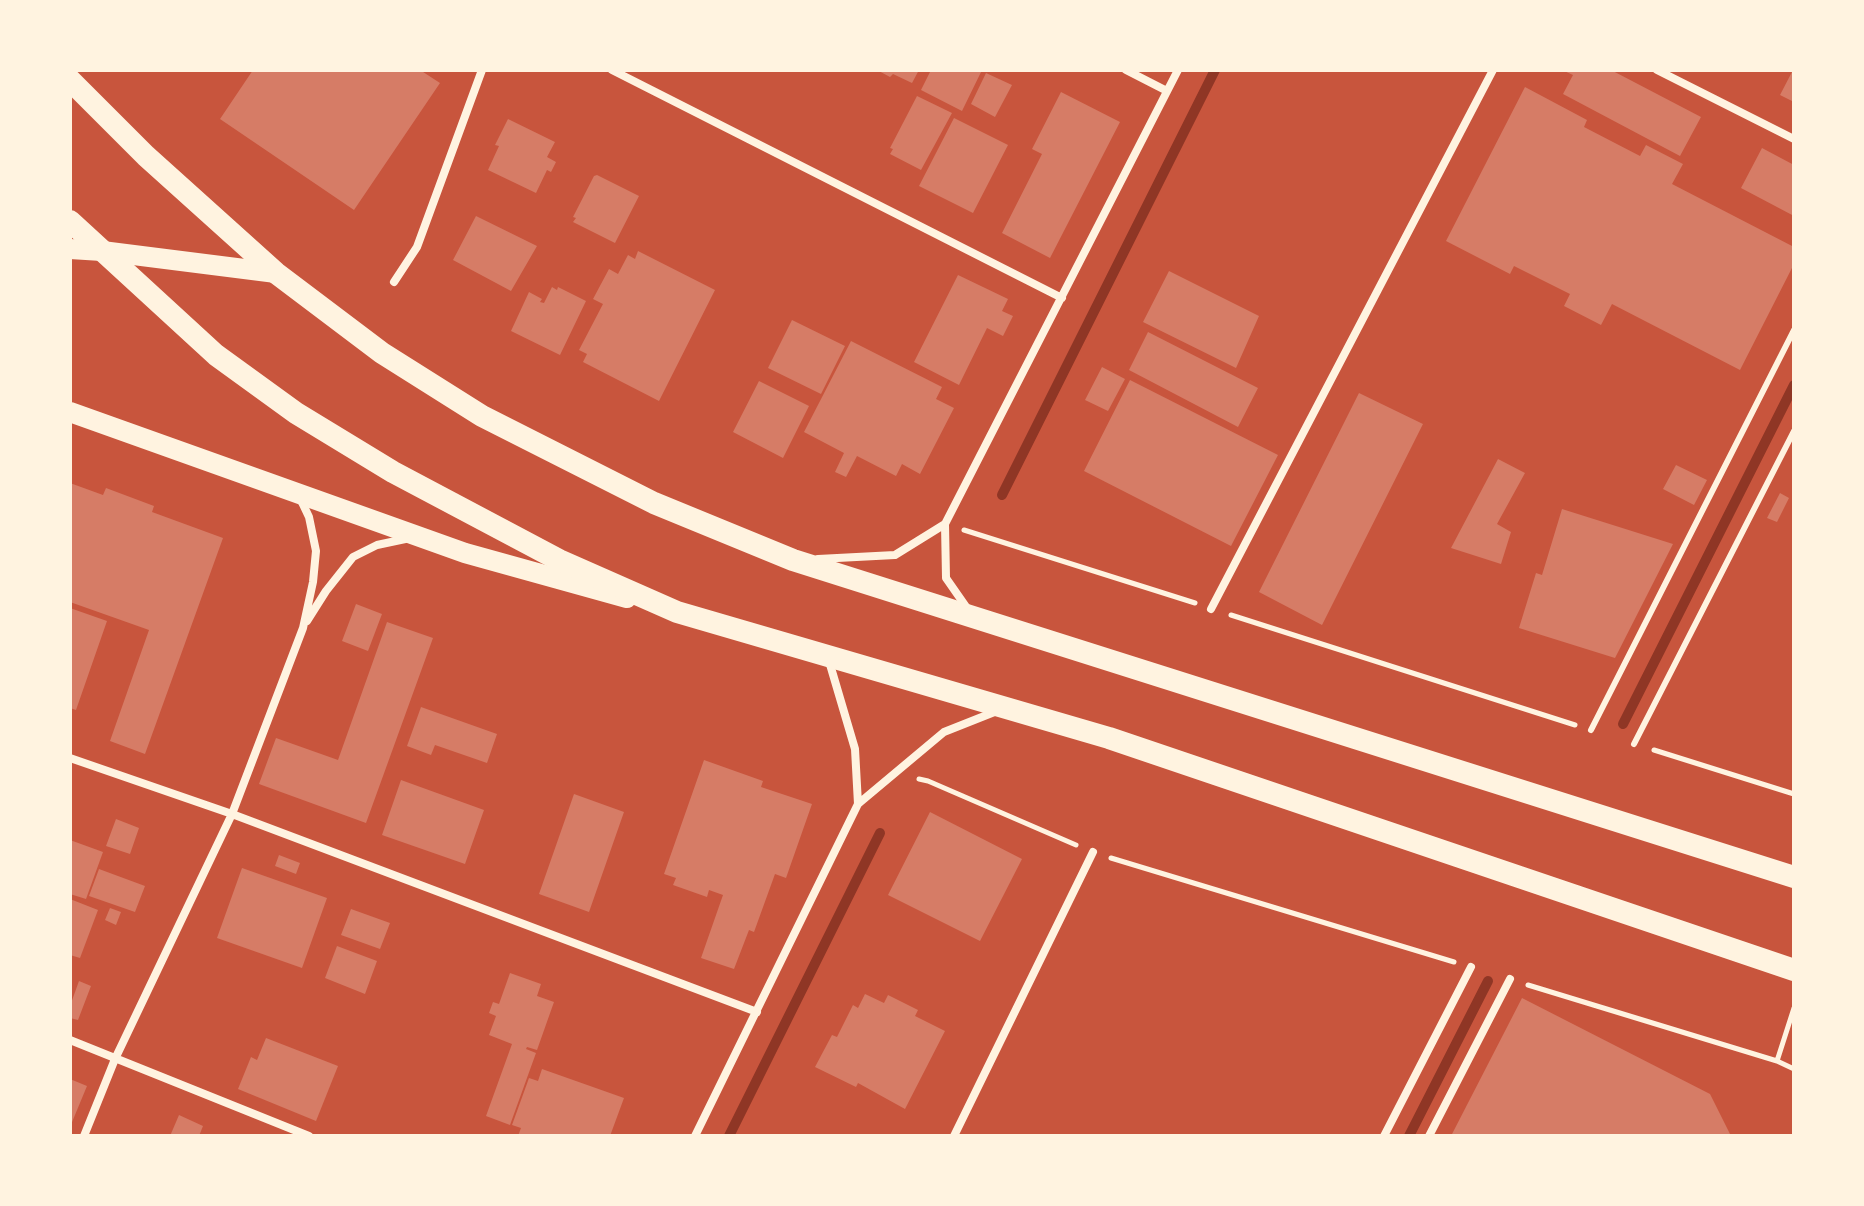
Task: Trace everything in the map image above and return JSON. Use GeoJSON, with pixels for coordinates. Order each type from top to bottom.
{"type":"FeatureCollection","features":[{"type":"Feature","properties":{"kind":"highway"},"geometry":{"type":"LineString","coordinates":[[70,80],[146,156],[276,273],[382,353],[482,416],[654,503],[793,560],[1794,877]]}},
{"type":"Feature","properties":{"kind":"highway"},"geometry":{"type":"LineString","coordinates":[[70,221],[216,355],[296,413],[393,472],[559,560],[677,612],[1109,738],[1794,970]]}},
{"type":"Feature","properties":{"kind":"main road"},"geometry":{"type":"LineString","coordinates":[[70,249],[276,273]]}},
{"type":"Feature","properties":{"kind":"main road"},"geometry":{"type":"LineString","coordinates":[[70,412],[465,553],[677,612]]}},
{"type":"Feature","properties":{"kind":"street"},"geometry":{"type":"LineString","coordinates":[[394,282],[417,247],[482,70]]}},
{"type":"Feature","properties":{"kind":"street"},"geometry":{"type":"LineString","coordinates":[[612,70],[1062,298]]}},
{"type":"Feature","properties":{"kind":"street"},"geometry":{"type":"LineString","coordinates":[[1126,70],[1167,91]]}},
{"type":"Feature","properties":{"kind":"street"},"geometry":{"type":"LineString","coordinates":[[973,618],[946,578],[945,524],[1178,70]]}},
{"type":"Feature","properties":{"kind":"street"},"geometry":{"type":"LineString","coordinates":[[1211,609],[1493,70]]}},
{"type":"Feature","properties":{"kind":"street"},"geometry":{"type":"LineString","coordinates":[[1657,70],[1794,139]]}},
{"type":"Feature","properties":{"kind":"street"},"geometry":{"type":"LineString","coordinates":[[84,1136],[115,1059],[232,814],[303,628],[316,551],[309,517],[297,491]]}},
{"type":"Feature","properties":{"kind":"street"},"geometry":{"type":"LineString","coordinates":[[793,560],[895,555],[945,524]]}},
{"type":"Feature","properties":{"kind":"street"},"geometry":{"type":"LineString","coordinates":[[303,628],[326,591],[353,557],[377,545],[417,536]]}},
{"type":"Feature","properties":{"kind":"street"},"geometry":{"type":"LineString","coordinates":[[827,656],[855,749],[858,804]]}},
{"type":"Feature","properties":{"kind":"street"},"geometry":{"type":"LineString","coordinates":[[695,1136],[858,804],[944,732],[1004,708]]}},
{"type":"Feature","properties":{"kind":"street"},"geometry":{"type":"LineString","coordinates":[[70,758],[232,814],[757,1012]]}},
{"type":"Feature","properties":{"kind":"street"},"geometry":{"type":"LineString","coordinates":[[954,1136],[1093,852]]}},
{"type":"Feature","properties":{"kind":"street"},"geometry":{"type":"LineString","coordinates":[[1384,1136],[1471,967]]}},
{"type":"Feature","properties":{"kind":"street"},"geometry":{"type":"LineString","coordinates":[[1429,1136],[1510,979]]}},
{"type":"Feature","properties":{"kind":"street"},"geometry":{"type":"LineString","coordinates":[[70,1040],[309,1136]]}},
{"type":"Feature","properties":{"kind":"lane"},"geometry":{"type":"LineString","coordinates":[[1591,730],[1794,330]]}},
{"type":"Feature","properties":{"kind":"lane"},"geometry":{"type":"LineString","coordinates":[[1634,744],[1794,431]]}},
{"type":"Feature","properties":{"kind":"path"},"geometry":{"type":"LineString","coordinates":[[945,524],[1591,730]]}},
{"type":"Feature","properties":{"kind":"path"},"geometry":{"type":"LineString","coordinates":[[1634,744],[1794,794]]}},
{"type":"Feature","properties":{"kind":"path"},"geometry":{"type":"LineString","coordinates":[[892,775],[928,781],[1093,852],[1471,967]]}},
{"type":"Feature","properties":{"kind":"path"},"geometry":{"type":"LineString","coordinates":[[1510,979],[1777,1061],[1794,1069]]}},
{"type":"Feature","properties":{"kind":"path"},"geometry":{"type":"LineString","coordinates":[[1777,1061],[1794,1008]]}},
{"type":"Feature","properties":{"kind":"building"},"geometry":{"type":"Polygon","coordinates":[[[253,70],[420,70],[440,83],[354,210],[220,119],[253,70]]]}},
{"type":"Feature","properties":{"kind":"building"},"geometry":{"type":"Polygon","coordinates":[[[877,70],[919,70],[912,83],[877,70]]]}},
{"type":"Feature","properties":{"kind":"building"},"geometry":{"type":"Polygon","coordinates":[[[931,70],[982,70],[962,111],[921,90],[931,70]]]}},
{"type":"Feature","properties":{"kind":"building"},"geometry":{"type":"Polygon","coordinates":[[[1562,70],[1611,70],[1701,117],[1680,156],[1563,94],[1573,75],[1562,70]]]}},
{"type":"Feature","properties":{"kind":"building"},"geometry":{"type":"Polygon","coordinates":[[[1794,70],[1794,102],[1780,95],[1794,70]]]}},
{"type":"Feature","properties":{"kind":"building"},"geometry":{"type":"Polygon","coordinates":[[[986,73],[1012,85],[995,117],[971,104],[986,73]]]}},
{"type":"Feature","properties":{"kind":"building"},"geometry":{"type":"Polygon","coordinates":[[[1525,87],[1587,120],[1584,127],[1640,156],[1646,145],[1683,164],[1672,184],[1794,247],[1794,264],[1740,370],[1612,304],[1601,325],[1564,306],[1570,294],[1514,266],[1510,274],[1446,241],[1525,87]]]}},
{"type":"Feature","properties":{"kind":"building"},"geometry":{"type":"Polygon","coordinates":[[[1061,92],[1120,122],[1050,258],[1002,233],[1042,154],[1032,149],[1061,92]]]}},
{"type":"Feature","properties":{"kind":"building"},"geometry":{"type":"Polygon","coordinates":[[[917,96],[952,113],[921,170],[890,154],[893,149],[890,148],[917,96]]]}},
{"type":"Feature","properties":{"kind":"building"},"geometry":{"type":"Polygon","coordinates":[[[954,118],[1008,145],[973,213],[919,186],[954,118]]]}},
{"type":"Feature","properties":{"kind":"building"},"geometry":{"type":"Polygon","coordinates":[[[508,119],[555,142],[547,157],[556,162],[551,172],[547,170],[536,193],[488,170],[499,146],[495,145],[508,119]]]}},
{"type":"Feature","properties":{"kind":"building"},"geometry":{"type":"Polygon","coordinates":[[[1762,148],[1794,165],[1794,216],[1741,188],[1762,148]]]}},
{"type":"Feature","properties":{"kind":"building"},"geometry":{"type":"Polygon","coordinates":[[[597,175],[639,196],[615,243],[573,222],[597,175]]]}},
{"type":"Feature","properties":{"kind":"building"},"geometry":{"type":"Polygon","coordinates":[[[476,216],[537,246],[511,291],[453,260],[476,216]]]}},
{"type":"Feature","properties":{"kind":"building"},"geometry":{"type":"Polygon","coordinates":[[[638,251],[715,290],[659,401],[583,362],[587,354],[579,350],[603,304],[593,299],[609,269],[618,274],[628,255],[635,259],[638,251]]]}},
{"type":"Feature","properties":{"kind":"building"},"geometry":{"type":"Polygon","coordinates":[[[1169,271],[1259,316],[1236,368],[1143,322],[1169,271]]]}},
{"type":"Feature","properties":{"kind":"building"},"geometry":{"type":"Polygon","coordinates":[[[958,275],[1008,299],[1002,311],[1013,316],[1003,336],[987,328],[959,385],[914,362],[958,275]]]}},
{"type":"Feature","properties":{"kind":"building"},"geometry":{"type":"Polygon","coordinates":[[[552,287],[586,301],[560,355],[511,331],[529,292],[544,303],[552,287]]]}},
{"type":"Feature","properties":{"kind":"building"},"geometry":{"type":"Polygon","coordinates":[[[792,320],[845,346],[821,394],[768,368],[792,320]]]}},
{"type":"Feature","properties":{"kind":"building"},"geometry":{"type":"Polygon","coordinates":[[[1148,332],[1258,388],[1238,427],[1129,370],[1148,332]]]}},
{"type":"Feature","properties":{"kind":"building"},"geometry":{"type":"Polygon","coordinates":[[[851,341],[942,387],[936,399],[954,408],[920,474],[902,464],[896,476],[857,456],[846,477],[835,472],[844,453],[804,432],[851,341]]]}},
{"type":"Feature","properties":{"kind":"building"},"geometry":{"type":"Polygon","coordinates":[[[1102,367],[1125,379],[1108,411],[1085,400],[1102,367]]]}},
{"type":"Feature","properties":{"kind":"building"},"geometry":{"type":"Polygon","coordinates":[[[1130,380],[1278,455],[1231,546],[1084,471],[1130,380]]]}},
{"type":"Feature","properties":{"kind":"building"},"geometry":{"type":"Polygon","coordinates":[[[759,381],[809,406],[783,458],[733,432],[759,381]]]}},
{"type":"Feature","properties":{"kind":"building"},"geometry":{"type":"Polygon","coordinates":[[[1359,393],[1423,424],[1322,625],[1259,592],[1359,393]]]}},
{"type":"Feature","properties":{"kind":"building"},"geometry":{"type":"Polygon","coordinates":[[[1498,459],[1525,473],[1497,524],[1511,532],[1501,564],[1451,548],[1498,459]]]}},
{"type":"Feature","properties":{"kind":"building"},"geometry":{"type":"Polygon","coordinates":[[[1676,465],[1707,480],[1694,505],[1663,489],[1676,465]]]}},
{"type":"Feature","properties":{"kind":"building"},"geometry":{"type":"Polygon","coordinates":[[[70,483],[103,495],[106,488],[154,506],[152,512],[223,538],[145,754],[110,741],[149,630],[70,602],[70,483]]]}},
{"type":"Feature","properties":{"kind":"building"},"geometry":{"type":"Polygon","coordinates":[[[1780,493],[1789,498],[1777,522],[1767,518],[1780,493]]]}},
{"type":"Feature","properties":{"kind":"building"},"geometry":{"type":"Polygon","coordinates":[[[1562,509],[1673,544],[1615,658],[1519,628],[1536,573],[1542,575],[1562,509]]]}},
{"type":"Feature","properties":{"kind":"building"},"geometry":{"type":"Polygon","coordinates":[[[356,604],[382,614],[368,651],[342,641],[356,604]]]}},
{"type":"Feature","properties":{"kind":"building"},"geometry":{"type":"Polygon","coordinates":[[[70,608],[107,621],[76,710],[70,708],[70,608]]]}},
{"type":"Feature","properties":{"kind":"building"},"geometry":{"type":"Polygon","coordinates":[[[387,622],[433,638],[366,823],[259,784],[276,738],[338,760],[387,622]]]}},
{"type":"Feature","properties":{"kind":"building"},"geometry":{"type":"Polygon","coordinates":[[[421,707],[497,734],[487,763],[435,745],[431,755],[407,746],[421,707]]]}},
{"type":"Feature","properties":{"kind":"building"},"geometry":{"type":"Polygon","coordinates":[[[704,760],[763,781],[761,787],[812,804],[786,878],[775,874],[754,932],[749,930],[734,969],[701,958],[723,895],[709,890],[707,897],[673,885],[676,878],[664,874],[704,760]]]}},
{"type":"Feature","properties":{"kind":"building"},"geometry":{"type":"Polygon","coordinates":[[[401,780],[484,810],[465,864],[382,835],[401,780]]]}},
{"type":"Feature","properties":{"kind":"building"},"geometry":{"type":"Polygon","coordinates":[[[574,794],[624,812],[589,912],[539,894],[574,794]]]}},
{"type":"Feature","properties":{"kind":"building"},"geometry":{"type":"Polygon","coordinates":[[[930,812],[1022,859],[980,941],[888,895],[930,812]]]}},
{"type":"Feature","properties":{"kind":"building"},"geometry":{"type":"Polygon","coordinates":[[[116,819],[139,828],[130,854],[106,846],[116,819]]]}},
{"type":"Feature","properties":{"kind":"building"},"geometry":{"type":"Polygon","coordinates":[[[70,840],[103,852],[86,899],[70,894],[70,840]]]}},
{"type":"Feature","properties":{"kind":"building"},"geometry":{"type":"Polygon","coordinates":[[[279,855],[300,863],[296,874],[275,866],[279,855]]]}},
{"type":"Feature","properties":{"kind":"building"},"geometry":{"type":"Polygon","coordinates":[[[242,868],[327,898],[302,968],[217,938],[242,868]]]}},
{"type":"Feature","properties":{"kind":"building"},"geometry":{"type":"Polygon","coordinates":[[[99,869],[145,886],[135,912],[89,896],[99,869]]]}},
{"type":"Feature","properties":{"kind":"building"},"geometry":{"type":"Polygon","coordinates":[[[70,899],[98,910],[80,958],[70,955],[70,899]]]}},
{"type":"Feature","properties":{"kind":"building"},"geometry":{"type":"Polygon","coordinates":[[[110,908],[121,912],[116,925],[105,920],[110,908]]]}},
{"type":"Feature","properties":{"kind":"building"},"geometry":{"type":"Polygon","coordinates":[[[351,909],[390,923],[380,949],[341,935],[351,909]]]}},
{"type":"Feature","properties":{"kind":"building"},"geometry":{"type":"Polygon","coordinates":[[[337,946],[377,961],[365,994],[325,978],[337,946]]]}},
{"type":"Feature","properties":{"kind":"building"},"geometry":{"type":"Polygon","coordinates":[[[510,973],[541,984],[537,996],[554,1002],[537,1050],[526,1049],[536,1053],[510,1125],[486,1116],[512,1044],[489,1035],[496,1016],[489,1013],[493,1002],[499,1004],[510,973]]]}},
{"type":"Feature","properties":{"kind":"building"},"geometry":{"type":"Polygon","coordinates":[[[79,981],[91,986],[78,1020],[70,1018],[70,1006],[79,981]]]}},
{"type":"Feature","properties":{"kind":"building"},"geometry":{"type":"Polygon","coordinates":[[[865,994],[884,1003],[888,995],[918,1010],[915,1016],[945,1031],[905,1109],[858,1083],[856,1087],[815,1067],[832,1035],[837,1037],[853,1005],[858,1008],[865,994]]]}},
{"type":"Feature","properties":{"kind":"building"},"geometry":{"type":"Polygon","coordinates":[[[1522,998],[1710,1094],[1731,1136],[1451,1136],[1522,998]]]}},
{"type":"Feature","properties":{"kind":"building"},"geometry":{"type":"Polygon","coordinates":[[[266,1038],[338,1066],[316,1121],[238,1089],[251,1057],[257,1060],[266,1038]]]}},
{"type":"Feature","properties":{"kind":"building"},"geometry":{"type":"Polygon","coordinates":[[[542,1069],[624,1098],[610,1136],[518,1136],[521,1128],[512,1125],[529,1078],[538,1081],[542,1069]]]}},
{"type":"Feature","properties":{"kind":"building"},"geometry":{"type":"Polygon","coordinates":[[[70,1079],[87,1086],[70,1127],[70,1079]]]}},
{"type":"Feature","properties":{"kind":"building"},"geometry":{"type":"Polygon","coordinates":[[[179,1115],[203,1126],[199,1136],[170,1136],[179,1115]]]}},
{"type":"Feature","properties":{"kind":"waterway"},"geometry":{"type":"LineString","coordinates":[[1002,495],[1215,70]]}},
{"type":"Feature","properties":{"kind":"waterway"},"geometry":{"type":"LineString","coordinates":[[1623,724],[1794,385]]}},
{"type":"Feature","properties":{"kind":"waterway"},"geometry":{"type":"LineString","coordinates":[[729,1136],[880,833]]}},
{"type":"Feature","properties":{"kind":"waterway"},"geometry":{"type":"LineString","coordinates":[[1409,1136],[1488,981]]}}]}
